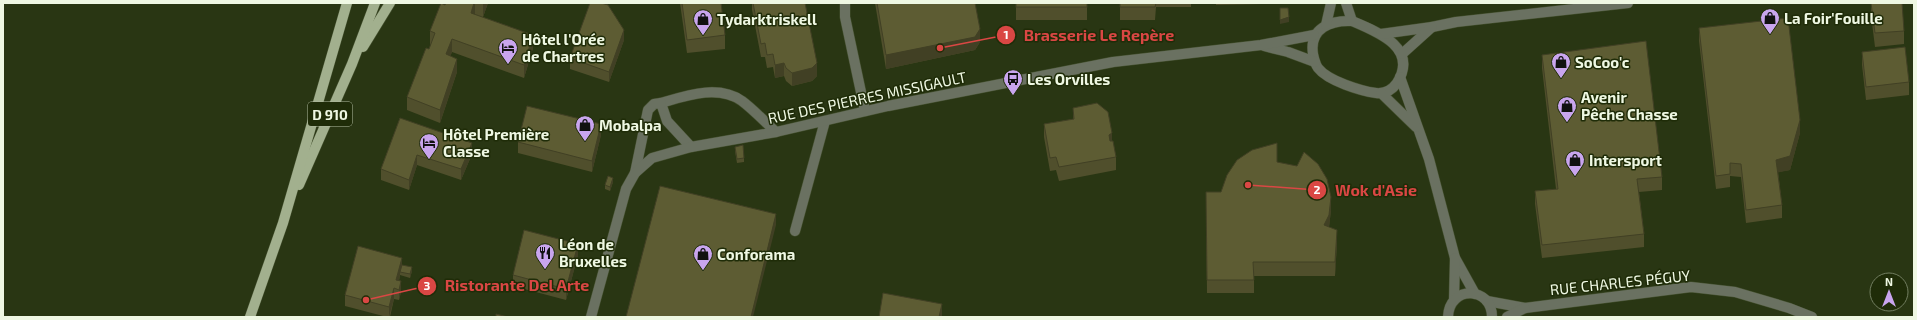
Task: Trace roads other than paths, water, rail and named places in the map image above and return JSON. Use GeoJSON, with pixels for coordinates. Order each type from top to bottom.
{"type":"FeatureCollection","features":[{"type":"Feature","properties":{"kind":"main road","name":"D 910"},"geometry":{"type":"LineString","coordinates":[[250,317],[282,224],[346,3]]}},
{"type":"Feature","properties":{"kind":"main road","name":"D 910"},"geometry":{"type":"LineString","coordinates":[[282,224],[352,64],[375,3]]}},
{"type":"Feature","properties":{"kind":"main road"},"geometry":{"type":"LineString","coordinates":[[352,64],[390,3]]}},
{"type":"Feature","properties":{"kind":"street"},"geometry":{"type":"LineString","coordinates":[[845,3],[845,17],[865,111]]}},
{"type":"Feature","properties":{"kind":"street"},"geometry":{"type":"LineString","coordinates":[[1326,25],[1331,3]]}},
{"type":"Feature","properties":{"kind":"street"},"geometry":{"type":"LineString","coordinates":[[1346,3],[1352,21]]}},
{"type":"Feature","properties":{"kind":"street"},"geometry":{"type":"LineString","coordinates":[[1381,34],[1456,22],[1628,3]]}},
{"type":"Feature","properties":{"kind":"street"},"geometry":{"type":"LineString","coordinates":[[1352,21],[1381,34],[1402,54],[1404,67],[1394,86],[1388,91],[1381,93],[1358,89],[1322,72],[1315,62],[1312,48],[1314,35],[1332,22],[1352,21]]}},
{"type":"Feature","properties":{"kind":"street"},"geometry":{"type":"LineString","coordinates":[[1402,54],[1432,27]]}},
{"type":"Feature","properties":{"kind":"street","name":"RUE DES PIERRES MISSIGAULT"},"geometry":{"type":"LineString","coordinates":[[591,317],[626,189],[635,173],[652,158],[691,147],[776,132],[825,122],[865,111],[1113,62],[1261,45],[1314,35]]}},
{"type":"Feature","properties":{"kind":"street","name":"RUE DES PIERRES MISSIGAULT"},"geometry":{"type":"LineString","coordinates":[[1261,45],[1288,52],[1315,62]]}},
{"type":"Feature","properties":{"kind":"street"},"geometry":{"type":"LineString","coordinates":[[1400,77],[1417,129],[1429,159],[1456,258],[1475,294],[1464,294],[1454,300],[1450,305],[1448,317]]}},
{"type":"Feature","properties":{"kind":"street"},"geometry":{"type":"LineString","coordinates":[[1381,93],[1417,129]]}},
{"type":"Feature","properties":{"kind":"street"},"geometry":{"type":"LineString","coordinates":[[635,173],[648,110],[654,104],[692,94],[725,94],[741,100],[776,132]]}},
{"type":"Feature","properties":{"kind":"street"},"geometry":{"type":"LineString","coordinates":[[661,103],[667,121],[691,147]]}},
{"type":"Feature","properties":{"kind":"street"},"geometry":{"type":"LineString","coordinates":[[795,231],[825,122]]}},
{"type":"Feature","properties":{"kind":"street"},"geometry":{"type":"LineString","coordinates":[[1454,300],[1456,258]]}},
{"type":"Feature","properties":{"kind":"street","name":"RUE CHARLES PÉGUY"},"geometry":{"type":"LineString","coordinates":[[1475,294],[1487,301],[1524,308],[1691,287],[1735,292],[1789,308],[1812,317]]}},
{"type":"Feature","properties":{"kind":"street"},"geometry":{"type":"LineString","coordinates":[[1487,301],[1492,310],[1492,317]]}},
{"type":"Feature","properties":{"kind":"street","name":"RUE CHARLES PÉGUY"},"geometry":{"type":"LineString","coordinates":[[1507,317],[1524,308]]}},
{"type":"Feature","properties":{"kind":"place","name":"La Foir'Fouille"},"geometry":{"type":"Point","coordinates":[1770,35]}},
{"type":"Feature","properties":{"kind":"place","name":"Tydarktriskell"},"geometry":{"type":"Point","coordinates":[703,36]}},
{"type":"Feature","properties":{"kind":"place","name":"Brasserie Le Repère"},"geometry":{"type":"Point","coordinates":[940,48]}},
{"type":"Feature","properties":{"kind":"place","name":"Hôtel l'Orée de Chartres"},"geometry":{"type":"Point","coordinates":[508,65]}},
{"type":"Feature","properties":{"kind":"place","name":"SoCoo'c"},"geometry":{"type":"Point","coordinates":[1561,79]}},
{"type":"Feature","properties":{"kind":"place","name":"Les Orvilles"},"geometry":{"type":"Point","coordinates":[1013,96]}},
{"type":"Feature","properties":{"kind":"place","name":"Avenir Pêche Chasse"},"geometry":{"type":"Point","coordinates":[1567,123]}},
{"type":"Feature","properties":{"kind":"place","name":"Mobalpa"},"geometry":{"type":"Point","coordinates":[585,142]}},
{"type":"Feature","properties":{"kind":"place","name":"Hôtel Première Classe"},"geometry":{"type":"Point","coordinates":[429,160]}},
{"type":"Feature","properties":{"kind":"place","name":"Intersport"},"geometry":{"type":"Point","coordinates":[1575,177]}},
{"type":"Feature","properties":{"kind":"place","name":"Wok d'Asie"},"geometry":{"type":"Point","coordinates":[1248,185]}},
{"type":"Feature","properties":{"kind":"place","name":"Léon de Bruxelles"},"geometry":{"type":"Point","coordinates":[545,270]}},
{"type":"Feature","properties":{"kind":"place","name":"Conforama"},"geometry":{"type":"Point","coordinates":[703,271]}},
{"type":"Feature","properties":{"kind":"place","name":"Ristorante Del Arte"},"geometry":{"type":"Point","coordinates":[366,300]}}]}
